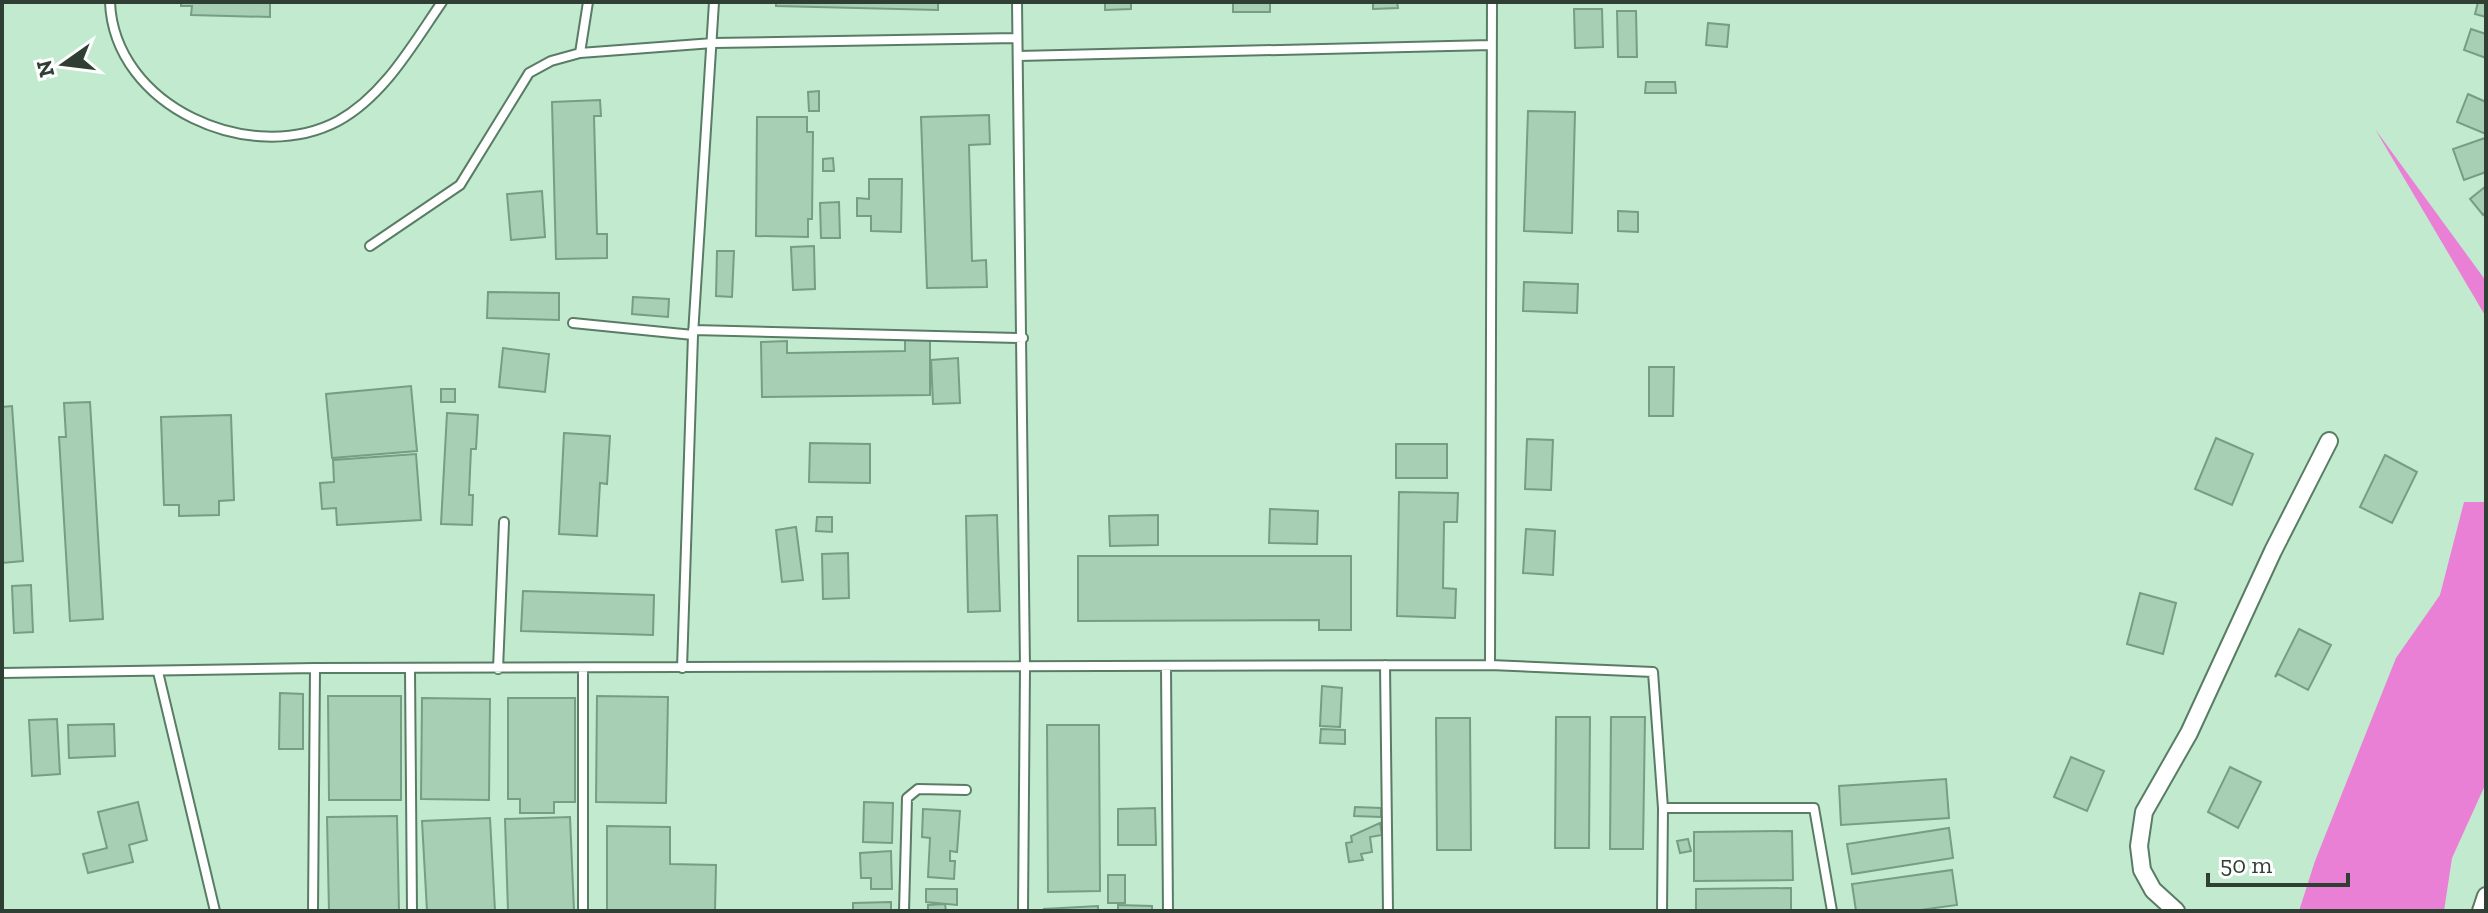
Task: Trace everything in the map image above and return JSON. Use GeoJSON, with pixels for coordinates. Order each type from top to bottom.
{"type":"FeatureCollection","features":[{"type":"Feature","properties":{"kind":"street"},"geometry":{"type":"LineString","coordinates":[[2176,911],[2153,890],[2142,870],[2139,846],[2144,812],[2189,733],[2273,551],[2329,441]]}},
{"type":"Feature","properties":{"kind":"street"},"geometry":{"type":"LineString","coordinates":[[2481,911],[2486,896]]}},
{"type":"Feature","properties":{"kind":"lane"},"geometry":{"type":"LineString","coordinates":[[110,2],[118,39],[130,62],[152,90],[195,120],[232,133],[267,138],[318,130],[356,109],[384,81],[442,2]]}},
{"type":"Feature","properties":{"kind":"lane"},"geometry":{"type":"LineString","coordinates":[[580,53],[588,2]]}},
{"type":"Feature","properties":{"kind":"lane"},"geometry":{"type":"LineString","coordinates":[[682,668],[693,333],[714,2]]}},
{"type":"Feature","properties":{"kind":"lane"},"geometry":{"type":"LineString","coordinates":[[1017,2],[1023,338],[1023,911]]}},
{"type":"Feature","properties":{"kind":"lane"},"geometry":{"type":"LineString","coordinates":[[1490,665],[1492,2]]}},
{"type":"Feature","properties":{"kind":"lane"},"geometry":{"type":"LineString","coordinates":[[370,246],[460,185],[529,73],[540,65],[580,53],[713,43],[1017,38]]}},
{"type":"Feature","properties":{"kind":"lane"},"geometry":{"type":"LineString","coordinates":[[1018,56],[1491,45]]}},
{"type":"Feature","properties":{"kind":"lane"},"geometry":{"type":"LineString","coordinates":[[573,323],[693,333],[1023,338]]}},
{"type":"Feature","properties":{"kind":"lane"},"geometry":{"type":"LineString","coordinates":[[498,669],[504,522]]}},
{"type":"Feature","properties":{"kind":"lane"},"geometry":{"type":"LineString","coordinates":[[1385,665],[1388,911]]}},
{"type":"Feature","properties":{"kind":"lane"},"geometry":{"type":"LineString","coordinates":[[2,673],[315,668],[583,670],[1385,665],[1490,665],[1653,672],[1663,808],[1662,911]]}},
{"type":"Feature","properties":{"kind":"lane"},"geometry":{"type":"LineString","coordinates":[[313,911],[315,668]]}},
{"type":"Feature","properties":{"kind":"lane"},"geometry":{"type":"LineString","coordinates":[[1166,668],[1168,911]]}},
{"type":"Feature","properties":{"kind":"lane"},"geometry":{"type":"LineString","coordinates":[[410,670],[412,911]]}},
{"type":"Feature","properties":{"kind":"lane"},"geometry":{"type":"LineString","coordinates":[[583,670],[583,911]]}},
{"type":"Feature","properties":{"kind":"lane"},"geometry":{"type":"LineString","coordinates":[[158,672],[215,911]]}},
{"type":"Feature","properties":{"kind":"lane"},"geometry":{"type":"LineString","coordinates":[[904,911],[907,798],[918,789],[966,790]]}},
{"type":"Feature","properties":{"kind":"lane"},"geometry":{"type":"LineString","coordinates":[[1663,808],[1814,808],[1832,911]]}},
{"type":"Feature","properties":{"kind":"shaded area"},"geometry":{"type":"Polygon","coordinates":[[[2375,129],[2486,281],[2486,317],[2375,129]]]}},
{"type":"Feature","properties":{"kind":"shaded area"},"geometry":{"type":"Polygon","coordinates":[[[2464,502],[2486,502],[2486,783],[2452,858],[2444,911],[2299,911],[2315,861],[2396,658],[2440,595],[2464,502]]]}},
{"type":"Feature","properties":{"kind":"building"},"geometry":{"type":"Polygon","coordinates":[[[181,2],[270,2],[270,17],[191,15],[192,6],[181,6],[181,2]]]}},
{"type":"Feature","properties":{"kind":"building"},"geometry":{"type":"Polygon","coordinates":[[[776,2],[938,2],[938,10],[776,6],[776,2]]]}},
{"type":"Feature","properties":{"kind":"building"},"geometry":{"type":"Polygon","coordinates":[[[1105,2],[1163,2],[1131,3],[1131,9],[1105,10],[1105,2]]]}},
{"type":"Feature","properties":{"kind":"building"},"geometry":{"type":"Polygon","coordinates":[[[1233,2],[1270,2],[1270,12],[1233,12],[1233,2]]]}},
{"type":"Feature","properties":{"kind":"building"},"geometry":{"type":"Polygon","coordinates":[[[1373,2],[1397,2],[1398,8],[1373,9],[1373,2]]]}},
{"type":"Feature","properties":{"kind":"building"},"geometry":{"type":"Polygon","coordinates":[[[2478,2],[2486,2],[2486,17],[2475,14],[2478,2]]]}},
{"type":"Feature","properties":{"kind":"building"},"geometry":{"type":"Polygon","coordinates":[[[1574,9],[1602,9],[1603,47],[1575,48],[1574,9]]]}},
{"type":"Feature","properties":{"kind":"building"},"geometry":{"type":"Polygon","coordinates":[[[1617,11],[1636,11],[1637,57],[1618,57],[1617,11]]]}},
{"type":"Feature","properties":{"kind":"building"},"geometry":{"type":"Polygon","coordinates":[[[1708,23],[1729,25],[1727,47],[1706,45],[1708,23]]]}},
{"type":"Feature","properties":{"kind":"building"},"geometry":{"type":"Polygon","coordinates":[[[2471,29],[2486,34],[2486,58],[2464,50],[2471,29]]]}},
{"type":"Feature","properties":{"kind":"building"},"geometry":{"type":"Polygon","coordinates":[[[1646,82],[1675,82],[1676,93],[1645,93],[1646,82]]]}},
{"type":"Feature","properties":{"kind":"building"},"geometry":{"type":"Polygon","coordinates":[[[819,91],[819,111],[809,111],[808,92],[819,91]]]}},
{"type":"Feature","properties":{"kind":"building"},"geometry":{"type":"Polygon","coordinates":[[[2468,94],[2486,102],[2486,134],[2457,122],[2468,94]]]}},
{"type":"Feature","properties":{"kind":"building"},"geometry":{"type":"Polygon","coordinates":[[[600,100],[601,116],[594,116],[597,234],[607,234],[607,258],[556,259],[552,102],[600,100]]]}},
{"type":"Feature","properties":{"kind":"building"},"geometry":{"type":"Polygon","coordinates":[[[1528,111],[1575,112],[1572,233],[1524,231],[1528,111]]]}},
{"type":"Feature","properties":{"kind":"building"},"geometry":{"type":"Polygon","coordinates":[[[989,115],[990,144],[969,145],[972,261],[986,260],[987,287],[927,288],[921,117],[989,115]]]}},
{"type":"Feature","properties":{"kind":"building"},"geometry":{"type":"Polygon","coordinates":[[[757,117],[807,117],[807,132],[813,132],[812,219],[808,219],[808,237],[756,236],[757,117]]]}},
{"type":"Feature","properties":{"kind":"building"},"geometry":{"type":"Polygon","coordinates":[[[2485,138],[2486,172],[2464,180],[2453,149],[2485,138]]]}},
{"type":"Feature","properties":{"kind":"building"},"geometry":{"type":"Polygon","coordinates":[[[833,158],[834,171],[823,171],[823,159],[833,158]]]}},
{"type":"Feature","properties":{"kind":"building"},"geometry":{"type":"Polygon","coordinates":[[[869,179],[902,179],[901,232],[871,231],[871,216],[857,216],[857,198],[869,199],[869,179]]]}},
{"type":"Feature","properties":{"kind":"building"},"geometry":{"type":"Polygon","coordinates":[[[2486,186],[2486,212],[2483,215],[2470,199],[2486,186]]]}},
{"type":"Feature","properties":{"kind":"building"},"geometry":{"type":"Polygon","coordinates":[[[542,191],[545,237],[511,240],[507,194],[542,191]]]}},
{"type":"Feature","properties":{"kind":"building"},"geometry":{"type":"Polygon","coordinates":[[[839,202],[840,238],[821,238],[820,203],[839,202]]]}},
{"type":"Feature","properties":{"kind":"building"},"geometry":{"type":"Polygon","coordinates":[[[1618,211],[1638,212],[1638,232],[1618,231],[1618,211]]]}},
{"type":"Feature","properties":{"kind":"building"},"geometry":{"type":"Polygon","coordinates":[[[814,246],[815,289],[793,290],[791,247],[814,246]]]}},
{"type":"Feature","properties":{"kind":"building"},"geometry":{"type":"Polygon","coordinates":[[[717,251],[734,251],[732,297],[716,296],[717,251]]]}},
{"type":"Feature","properties":{"kind":"building"},"geometry":{"type":"Polygon","coordinates":[[[1524,282],[1578,284],[1577,313],[1523,311],[1524,282]]]}},
{"type":"Feature","properties":{"kind":"building"},"geometry":{"type":"Polygon","coordinates":[[[488,292],[559,293],[559,320],[487,318],[488,292]]]}},
{"type":"Feature","properties":{"kind":"building"},"geometry":{"type":"Polygon","coordinates":[[[633,297],[669,299],[668,317],[632,314],[633,297]]]}},
{"type":"Feature","properties":{"kind":"building"},"geometry":{"type":"Polygon","coordinates":[[[905,340],[930,340],[930,395],[762,397],[761,342],[787,341],[787,353],[905,351],[905,340]]]}},
{"type":"Feature","properties":{"kind":"building"},"geometry":{"type":"Polygon","coordinates":[[[503,348],[549,354],[545,392],[499,387],[503,348]]]}},
{"type":"Feature","properties":{"kind":"building"},"geometry":{"type":"Polygon","coordinates":[[[958,358],[960,403],[933,404],[931,360],[958,358]]]}},
{"type":"Feature","properties":{"kind":"building"},"geometry":{"type":"Polygon","coordinates":[[[1649,367],[1674,367],[1673,416],[1649,416],[1649,367]]]}},
{"type":"Feature","properties":{"kind":"building"},"geometry":{"type":"Polygon","coordinates":[[[411,386],[417,451],[332,458],[326,394],[411,386]]]}},
{"type":"Feature","properties":{"kind":"building"},"geometry":{"type":"Polygon","coordinates":[[[441,389],[455,389],[455,402],[441,402],[441,389]]]}},
{"type":"Feature","properties":{"kind":"building"},"geometry":{"type":"Polygon","coordinates":[[[90,402],[103,619],[70,621],[59,437],[66,437],[64,403],[90,402]]]}},
{"type":"Feature","properties":{"kind":"building"},"geometry":{"type":"Polygon","coordinates":[[[12,406],[23,561],[2,563],[2,407],[12,406]]]}},
{"type":"Feature","properties":{"kind":"building"},"geometry":{"type":"Polygon","coordinates":[[[447,413],[478,415],[476,449],[471,449],[469,495],[473,495],[472,525],[441,524],[447,413]]]}},
{"type":"Feature","properties":{"kind":"building"},"geometry":{"type":"Polygon","coordinates":[[[231,415],[234,500],[219,501],[219,515],[179,516],[179,505],[164,505],[161,417],[231,415]]]}},
{"type":"Feature","properties":{"kind":"building"},"geometry":{"type":"Polygon","coordinates":[[[564,433],[610,436],[607,484],[600,483],[597,536],[559,534],[564,433]]]}},
{"type":"Feature","properties":{"kind":"building"},"geometry":{"type":"Polygon","coordinates":[[[2216,438],[2253,454],[2232,505],[2195,489],[2216,438]]]}},
{"type":"Feature","properties":{"kind":"building"},"geometry":{"type":"Polygon","coordinates":[[[1527,439],[1553,440],[1551,490],[1525,489],[1527,439]]]}},
{"type":"Feature","properties":{"kind":"building"},"geometry":{"type":"Polygon","coordinates":[[[810,443],[870,444],[870,483],[809,482],[810,443]]]}},
{"type":"Feature","properties":{"kind":"building"},"geometry":{"type":"Polygon","coordinates":[[[1396,444],[1447,444],[1447,478],[1396,478],[1396,444]]]}},
{"type":"Feature","properties":{"kind":"building"},"geometry":{"type":"Polygon","coordinates":[[[416,454],[421,520],[337,525],[336,508],[322,509],[320,483],[334,482],[333,460],[416,454]]]}},
{"type":"Feature","properties":{"kind":"building"},"geometry":{"type":"Polygon","coordinates":[[[2385,455],[2417,472],[2392,523],[2360,507],[2385,455]]]}},
{"type":"Feature","properties":{"kind":"building"},"geometry":{"type":"Polygon","coordinates":[[[1399,492],[1458,493],[1457,522],[1444,522],[1443,588],[1456,589],[1455,618],[1397,616],[1399,492]]]}},
{"type":"Feature","properties":{"kind":"building"},"geometry":{"type":"Polygon","coordinates":[[[1270,509],[1318,511],[1317,544],[1269,543],[1270,509]]]}},
{"type":"Feature","properties":{"kind":"building"},"geometry":{"type":"Polygon","coordinates":[[[997,515],[1000,611],[968,612],[966,516],[997,515]]]}},
{"type":"Feature","properties":{"kind":"building"},"geometry":{"type":"Polygon","coordinates":[[[1158,515],[1158,545],[1110,546],[1109,516],[1158,515]]]}},
{"type":"Feature","properties":{"kind":"building"},"geometry":{"type":"Polygon","coordinates":[[[817,517],[832,517],[832,532],[816,531],[817,517]]]}},
{"type":"Feature","properties":{"kind":"building"},"geometry":{"type":"Polygon","coordinates":[[[796,527],[803,580],[782,582],[776,530],[796,527]]]}},
{"type":"Feature","properties":{"kind":"building"},"geometry":{"type":"Polygon","coordinates":[[[1526,529],[1555,531],[1553,575],[1523,573],[1526,529]]]}},
{"type":"Feature","properties":{"kind":"building"},"geometry":{"type":"Polygon","coordinates":[[[848,553],[849,598],[823,599],[822,554],[848,553]]]}},
{"type":"Feature","properties":{"kind":"building"},"geometry":{"type":"Polygon","coordinates":[[[1078,556],[1351,556],[1351,630],[1319,630],[1319,620],[1078,621],[1078,556]]]}},
{"type":"Feature","properties":{"kind":"building"},"geometry":{"type":"Polygon","coordinates":[[[31,585],[33,632],[14,633],[12,586],[31,585]]]}},
{"type":"Feature","properties":{"kind":"building"},"geometry":{"type":"Polygon","coordinates":[[[523,591],[654,595],[653,635],[521,631],[523,591]]]}},
{"type":"Feature","properties":{"kind":"building"},"geometry":{"type":"Polygon","coordinates":[[[2140,593],[2176,603],[2163,654],[2127,644],[2140,593]]]}},
{"type":"Feature","properties":{"kind":"building"},"geometry":{"type":"Polygon","coordinates":[[[2299,629],[2331,645],[2308,690],[2278,674],[2275,677],[2299,629]]]}},
{"type":"Feature","properties":{"kind":"building"},"geometry":{"type":"Polygon","coordinates":[[[1322,686],[1342,688],[1340,727],[1320,726],[1322,686]]]}},
{"type":"Feature","properties":{"kind":"building"},"geometry":{"type":"Polygon","coordinates":[[[280,693],[303,694],[303,749],[279,749],[280,693]]]}},
{"type":"Feature","properties":{"kind":"building"},"geometry":{"type":"Polygon","coordinates":[[[328,696],[401,696],[401,800],[329,800],[328,696]]]}},
{"type":"Feature","properties":{"kind":"building"},"geometry":{"type":"Polygon","coordinates":[[[597,696],[668,697],[666,803],[596,802],[597,696]]]}},
{"type":"Feature","properties":{"kind":"building"},"geometry":{"type":"Polygon","coordinates":[[[422,698],[490,699],[489,800],[421,799],[422,698]]]}},
{"type":"Feature","properties":{"kind":"building"},"geometry":{"type":"Polygon","coordinates":[[[508,698],[575,698],[575,802],[554,802],[554,813],[520,813],[520,799],[508,799],[508,698]]]}},
{"type":"Feature","properties":{"kind":"building"},"geometry":{"type":"Polygon","coordinates":[[[1556,717],[1590,717],[1589,848],[1555,848],[1556,717]]]}},
{"type":"Feature","properties":{"kind":"building"},"geometry":{"type":"Polygon","coordinates":[[[1611,717],[1645,717],[1643,849],[1610,849],[1611,717]]]}},
{"type":"Feature","properties":{"kind":"building"},"geometry":{"type":"Polygon","coordinates":[[[1436,718],[1470,718],[1471,850],[1437,850],[1436,718]]]}},
{"type":"Feature","properties":{"kind":"building"},"geometry":{"type":"Polygon","coordinates":[[[57,719],[60,774],[32,776],[29,720],[57,719]]]}},
{"type":"Feature","properties":{"kind":"building"},"geometry":{"type":"Polygon","coordinates":[[[114,724],[115,756],[69,758],[68,725],[114,724]]]}},
{"type":"Feature","properties":{"kind":"building"},"geometry":{"type":"Polygon","coordinates":[[[1047,725],[1099,725],[1100,891],[1048,892],[1047,725]]]}},
{"type":"Feature","properties":{"kind":"building"},"geometry":{"type":"Polygon","coordinates":[[[1321,729],[1345,730],[1345,744],[1320,743],[1321,729]]]}},
{"type":"Feature","properties":{"kind":"building"},"geometry":{"type":"Polygon","coordinates":[[[2071,757],[2104,771],[2087,811],[2054,797],[2071,757]]]}},
{"type":"Feature","properties":{"kind":"building"},"geometry":{"type":"Polygon","coordinates":[[[2230,767],[2261,782],[2238,828],[2208,812],[2230,767]]]}},
{"type":"Feature","properties":{"kind":"building"},"geometry":{"type":"Polygon","coordinates":[[[1946,779],[1949,818],[1841,825],[1839,786],[1946,779]]]}},
{"type":"Feature","properties":{"kind":"building"},"geometry":{"type":"Polygon","coordinates":[[[138,802],[147,840],[129,845],[133,862],[88,873],[83,854],[107,848],[98,812],[138,802]]]}},
{"type":"Feature","properties":{"kind":"building"},"geometry":{"type":"Polygon","coordinates":[[[864,802],[893,803],[892,843],[863,842],[864,802]]]}},
{"type":"Feature","properties":{"kind":"building"},"geometry":{"type":"Polygon","coordinates":[[[1355,807],[1381,808],[1381,817],[1354,816],[1355,807]]]}},
{"type":"Feature","properties":{"kind":"building"},"geometry":{"type":"Polygon","coordinates":[[[1155,808],[1156,845],[1118,845],[1118,809],[1155,808]]]}},
{"type":"Feature","properties":{"kind":"building"},"geometry":{"type":"Polygon","coordinates":[[[923,809],[960,811],[957,852],[950,851],[950,861],[955,861],[954,879],[928,877],[930,838],[922,837],[923,809]]]}},
{"type":"Feature","properties":{"kind":"building"},"geometry":{"type":"Polygon","coordinates":[[[397,816],[399,911],[329,911],[327,817],[397,816]]]}},
{"type":"Feature","properties":{"kind":"building"},"geometry":{"type":"Polygon","coordinates":[[[570,817],[574,911],[508,911],[505,819],[570,817]]]}},
{"type":"Feature","properties":{"kind":"building"},"geometry":{"type":"Polygon","coordinates":[[[490,818],[495,911],[427,911],[422,821],[490,818]]]}},
{"type":"Feature","properties":{"kind":"building"},"geometry":{"type":"Polygon","coordinates":[[[1380,823],[1382,835],[1370,837],[1372,852],[1361,854],[1363,860],[1349,862],[1346,843],[1352,842],[1351,836],[1380,823]]]}},
{"type":"Feature","properties":{"kind":"building"},"geometry":{"type":"Polygon","coordinates":[[[607,826],[670,827],[670,864],[716,865],[715,911],[607,911],[607,826]]]}},
{"type":"Feature","properties":{"kind":"building"},"geometry":{"type":"Polygon","coordinates":[[[1949,828],[1953,858],[1852,874],[1847,844],[1949,828]]]}},
{"type":"Feature","properties":{"kind":"building"},"geometry":{"type":"Polygon","coordinates":[[[1792,831],[1793,880],[1694,881],[1694,832],[1792,831]]]}},
{"type":"Feature","properties":{"kind":"building"},"geometry":{"type":"Polygon","coordinates":[[[1688,839],[1691,851],[1680,853],[1677,841],[1688,839]]]}},
{"type":"Feature","properties":{"kind":"building"},"geometry":{"type":"Polygon","coordinates":[[[891,851],[892,889],[871,889],[871,878],[861,878],[860,853],[891,851]]]}},
{"type":"Feature","properties":{"kind":"building"},"geometry":{"type":"Polygon","coordinates":[[[1952,870],[1957,905],[1913,911],[1856,911],[1852,884],[1952,870]]]}},
{"type":"Feature","properties":{"kind":"building"},"geometry":{"type":"Polygon","coordinates":[[[1108,875],[1125,875],[1125,903],[1108,903],[1108,875]]]}},
{"type":"Feature","properties":{"kind":"building"},"geometry":{"type":"Polygon","coordinates":[[[1791,888],[1791,911],[1696,911],[1696,889],[1791,888]]]}},
{"type":"Feature","properties":{"kind":"building"},"geometry":{"type":"Polygon","coordinates":[[[926,889],[957,889],[957,905],[926,902],[926,889]]]}},
{"type":"Feature","properties":{"kind":"building"},"geometry":{"type":"Polygon","coordinates":[[[891,902],[891,911],[853,911],[853,903],[891,902]]]}},
{"type":"Feature","properties":{"kind":"building"},"geometry":{"type":"Polygon","coordinates":[[[945,904],[946,911],[928,911],[928,905],[945,904]]]}},
{"type":"Feature","properties":{"kind":"building"},"geometry":{"type":"Polygon","coordinates":[[[1118,905],[1152,906],[1152,911],[1118,911],[1118,905]]]}},
{"type":"Feature","properties":{"kind":"building"},"geometry":{"type":"Polygon","coordinates":[[[1098,906],[1098,911],[1044,911],[1044,909],[1098,906]]]}}]}
